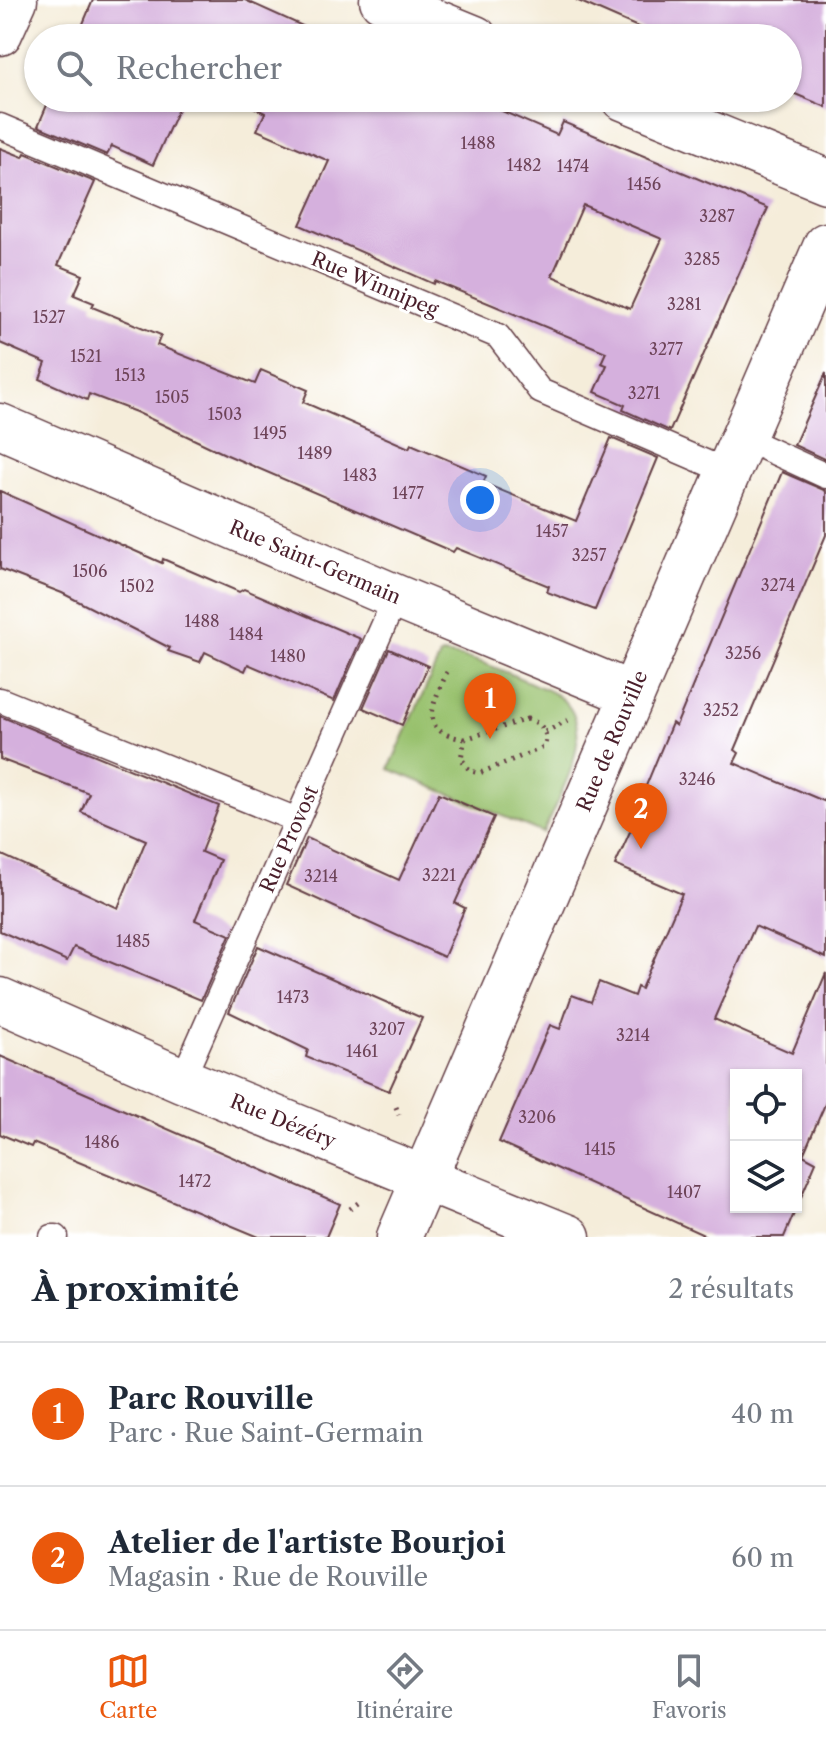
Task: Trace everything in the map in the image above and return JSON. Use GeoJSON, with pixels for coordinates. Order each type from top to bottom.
{"type":"FeatureCollection","features":[{"type":"Feature","properties":{"kind":"street"},"geometry":{"type":"LineString","coordinates":[[0,33],[15,0]]}},
{"type":"Feature","properties":{"kind":"street"},"geometry":{"type":"LineString","coordinates":[[382,0],[441,24]]}},
{"type":"Feature","properties":{"kind":"street"},"geometry":{"type":"LineString","coordinates":[[657,112],[826,181]]}},
{"type":"Feature","properties":{"kind":"street","name":"Rue de Rouville"},"geometry":{"type":"LineString","coordinates":[[399,1237],[826,245]]}},
{"type":"Feature","properties":{"kind":"street","name":"Rue Saint-Germain"},"geometry":{"type":"LineString","coordinates":[[0,426],[396,597],[631,694]]}},
{"type":"Feature","properties":{"kind":"street","name":"Rue Dézéry"},"geometry":{"type":"LineString","coordinates":[[0,1000],[182,1080],[568,1237]]}},
{"type":"Feature","properties":{"kind":"lane","name":"Rue Winnipeg"},"geometry":{"type":"LineString","coordinates":[[0,126],[498,336],[540,391],[735,455],[826,476]]}},
{"type":"Feature","properties":{"kind":"lane","name":"Rue Provost"},"geometry":{"type":"LineString","coordinates":[[182,1080],[396,597]]}},
{"type":"Feature","properties":{"kind":"lane"},"geometry":{"type":"LineString","coordinates":[[0,700],[297,820]]}},
{"type":"Feature","properties":{"kind":"path"},"geometry":{"type":"LineString","coordinates":[[447,672],[434,704],[431,721],[447,737],[465,739],[527,719],[541,725],[545,732],[544,747],[480,773],[470,771],[461,758],[465,739]]}},
{"type":"Feature","properties":{"kind":"path"},"geometry":{"type":"LineString","coordinates":[[545,732],[572,718]]}},
{"type":"Feature","properties":{"kind":"path"},"geometry":{"type":"LineString","coordinates":[[396,1107],[399,1115]]}},
{"type":"Feature","properties":{"kind":"green space"},"geometry":{"type":"Polygon","coordinates":[[[441,654],[484,663],[541,687],[558,696],[571,710],[577,726],[573,762],[543,833],[389,769],[441,654]]]}},
{"type":"Feature","properties":{"kind":"building"},"geometry":{"type":"Polygon","coordinates":[[[93,0],[245,0],[298,24],[83,24],[93,0]]]}},
{"type":"Feature","properties":{"kind":"building"},"geometry":{"type":"Polygon","coordinates":[[[576,0],[826,0],[826,107],[802,97],[802,24],[631,24],[576,0]]]}},
{"type":"Feature","properties":{"kind":"building"},"geometry":{"type":"Polygon","coordinates":[[[44,112],[177,112],[153,165],[112,146],[107,155],[38,126],[44,112]]]}},
{"type":"Feature","properties":{"kind":"building"},"geometry":{"type":"Polygon","coordinates":[[[504,112],[557,135],[563,122],[768,208],[670,431],[623,410],[625,405],[595,392],[607,365],[601,363],[606,352],[435,281],[434,284],[300,225],[329,161],[257,130],[265,113],[504,112]],[[583,205],[552,276],[630,309],[662,239],[583,205]]]}},
{"type":"Feature","properties":{"kind":"building"},"geometry":{"type":"Polygon","coordinates":[[[0,148],[23,157],[25,153],[95,182],[58,265],[83,275],[74,295],[94,303],[92,307],[161,335],[157,345],[255,384],[261,370],[308,390],[303,402],[409,448],[411,444],[486,476],[483,483],[576,521],[611,438],[658,458],[595,610],[547,592],[549,586],[456,548],[453,552],[225,454],[136,412],[89,394],[87,400],[40,379],[46,363],[0,343],[0,148]]]}},
{"type":"Feature","properties":{"kind":"building"},"geometry":{"type":"Polygon","coordinates":[[[826,373],[826,460],[794,445],[826,373]]]}},
{"type":"Feature","properties":{"kind":"building"},"geometry":{"type":"Polygon","coordinates":[[[782,472],[826,491],[826,535],[735,750],[739,753],[734,763],[826,802],[826,958],[755,926],[714,1019],[792,1053],[826,973],[826,1102],[803,1155],[816,1162],[802,1195],[802,1069],[730,1069],[730,1213],[794,1213],[784,1237],[708,1237],[499,1142],[550,1025],[560,1029],[572,995],[591,1002],[599,982],[634,996],[637,987],[641,989],[682,894],[615,865],[647,794],[643,793],[672,723],[676,726],[782,472]]]}},
{"type":"Feature","properties":{"kind":"building"},"geometry":{"type":"Polygon","coordinates":[[[0,491],[162,563],[163,559],[239,592],[244,589],[361,639],[334,701],[248,664],[245,671],[205,652],[200,662],[168,651],[170,648],[62,593],[0,569],[0,491]]]}},
{"type":"Feature","properties":{"kind":"building"},"geometry":{"type":"Polygon","coordinates":[[[389,649],[428,666],[402,725],[363,708],[389,649]]]}},
{"type":"Feature","properties":{"kind":"building"},"geometry":{"type":"Polygon","coordinates":[[[0,716],[219,806],[201,852],[220,860],[195,920],[230,935],[201,1000],[74,947],[67,961],[0,931],[0,854],[118,908],[146,840],[81,812],[89,793],[0,759],[0,716]]]}},
{"type":"Feature","properties":{"kind":"building"},"geometry":{"type":"Polygon","coordinates":[[[439,793],[494,817],[455,903],[465,908],[444,957],[286,885],[307,838],[399,880],[439,793]]]}},
{"type":"Feature","properties":{"kind":"building"},"geometry":{"type":"Polygon","coordinates":[[[258,946],[422,1018],[389,1091],[306,1057],[308,1050],[229,1012],[258,946]]]}},
{"type":"Feature","properties":{"kind":"building"},"geometry":{"type":"Polygon","coordinates":[[[0,1056],[340,1204],[326,1237],[259,1237],[33,1143],[31,1147],[0,1134],[0,1056]]]}},
{"type":"Feature","properties":{"kind":"place","name":"Parc Rouville"},"geometry":{"type":"Point","coordinates":[490,739]}},
{"type":"Feature","properties":{"kind":"place","name":"Atelier de l'artiste Bourjoi"},"geometry":{"type":"Point","coordinates":[641,849]}}]}
